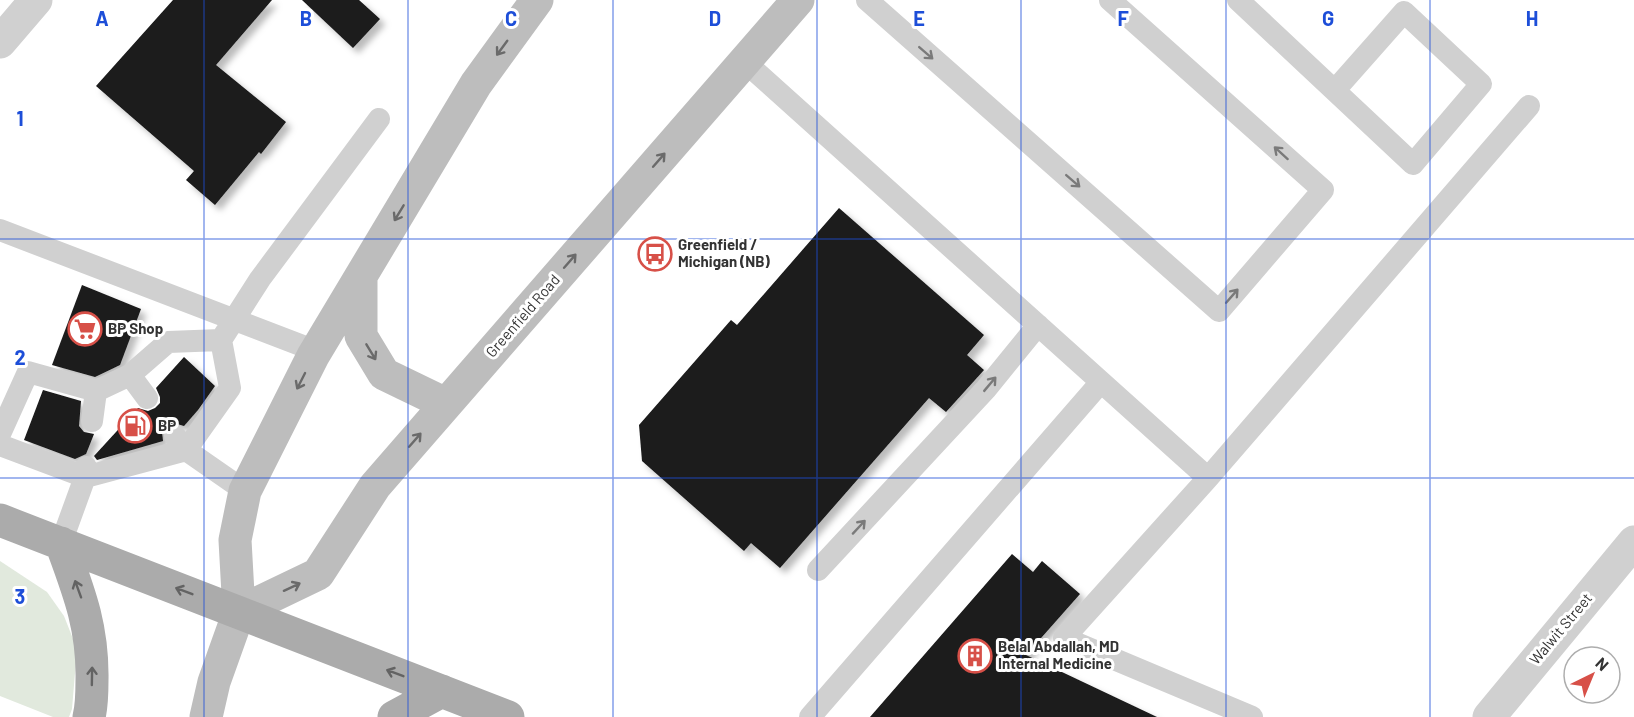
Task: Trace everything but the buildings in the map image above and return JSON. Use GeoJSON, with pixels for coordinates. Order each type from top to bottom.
{"type":"FeatureCollection","features":[{"type":"Feature","properties":{"kind":"main road"},"geometry":{"type":"LineString","coordinates":[[206,717],[214,682],[239,612],[236,540],[245,491],[316,351],[476,84],[537,0]]}},
{"type":"Feature","properties":{"kind":"main road","name":"Greenfield Road"},"geometry":{"type":"LineString","coordinates":[[239,612],[318,574],[375,486],[798,0]]}},
{"type":"Feature","properties":{"kind":"main road"},"geometry":{"type":"LineString","coordinates":[[361,276],[361,336],[384,375],[446,404]]}},
{"type":"Feature","properties":{"kind":"main road"},"geometry":{"type":"LineString","coordinates":[[0,520],[508,717]]}},
{"type":"Feature","properties":{"kind":"main road"},"geometry":{"type":"LineString","coordinates":[[61,543],[85,608],[90,635],[92,669],[89,717]]}},
{"type":"Feature","properties":{"kind":"main road"},"geometry":{"type":"LineString","coordinates":[[394,717],[442,691]]}},
{"type":"Feature","properties":{"kind":"street"},"geometry":{"type":"LineString","coordinates":[[0,42],[36,0]]}},
{"type":"Feature","properties":{"kind":"street","name":"Walwit Street"},"geometry":{"type":"LineString","coordinates":[[1488,717],[1634,542]]}},
{"type":"Feature","properties":{"kind":"lane"},"geometry":{"type":"LineString","coordinates":[[867,0],[1219,311],[1323,190],[1110,0]]}},
{"type":"Feature","properties":{"kind":"lane"},"geometry":{"type":"LineString","coordinates":[[1238,0],[1413,164],[1481,84],[1404,12],[1335,90]]}},
{"type":"Feature","properties":{"kind":"lane"},"geometry":{"type":"LineString","coordinates":[[745,62],[1208,478]]}},
{"type":"Feature","properties":{"kind":"lane"},"geometry":{"type":"LineString","coordinates":[[1252,717],[1064,638],[1208,478],[1529,106]]}},
{"type":"Feature","properties":{"kind":"lane"},"geometry":{"type":"LineString","coordinates":[[0,445],[85,472],[181,443],[230,388],[221,340],[232,320],[379,119]]}},
{"type":"Feature","properties":{"kind":"lane"},"geometry":{"type":"LineString","coordinates":[[0,230],[316,351]]}},
{"type":"Feature","properties":{"kind":"lane"},"geometry":{"type":"LineString","coordinates":[[818,570],[986,389],[1038,326]]}},
{"type":"Feature","properties":{"kind":"lane"},"geometry":{"type":"LineString","coordinates":[[0,434],[28,372],[96,391],[130,375],[168,342],[221,340]]}},
{"type":"Feature","properties":{"kind":"lane"},"geometry":{"type":"LineString","coordinates":[[130,375],[147,398]]}},
{"type":"Feature","properties":{"kind":"lane"},"geometry":{"type":"LineString","coordinates":[[810,717],[1101,382]]}},
{"type":"Feature","properties":{"kind":"lane"},"geometry":{"type":"LineString","coordinates":[[92,421],[96,391]]}},
{"type":"Feature","properties":{"kind":"lane"},"geometry":{"type":"LineString","coordinates":[[181,443],[245,491]]}},
{"type":"Feature","properties":{"kind":"lane"},"geometry":{"type":"LineString","coordinates":[[61,543],[85,472]]}},
{"type":"Feature","properties":{"kind":"shaded area"},"geometry":{"type":"Polygon","coordinates":[[[0,561],[47,592],[64,616],[77,649],[72,709],[69,717],[53,717],[0,696],[0,561]]]}},
{"type":"Feature","properties":{"kind":"place","name":"Greenfield / Michigan (NB)"},"geometry":{"type":"Point","coordinates":[655,254]}},
{"type":"Feature","properties":{"kind":"place","name":"BP Shop"},"geometry":{"type":"Point","coordinates":[85,329]}},
{"type":"Feature","properties":{"kind":"place","name":"BP"},"geometry":{"type":"Point","coordinates":[135,426]}},
{"type":"Feature","properties":{"kind":"place","name":"Belal Abdallah, MD Internal Medicine"},"geometry":{"type":"Point","coordinates":[975,656]}}]}
